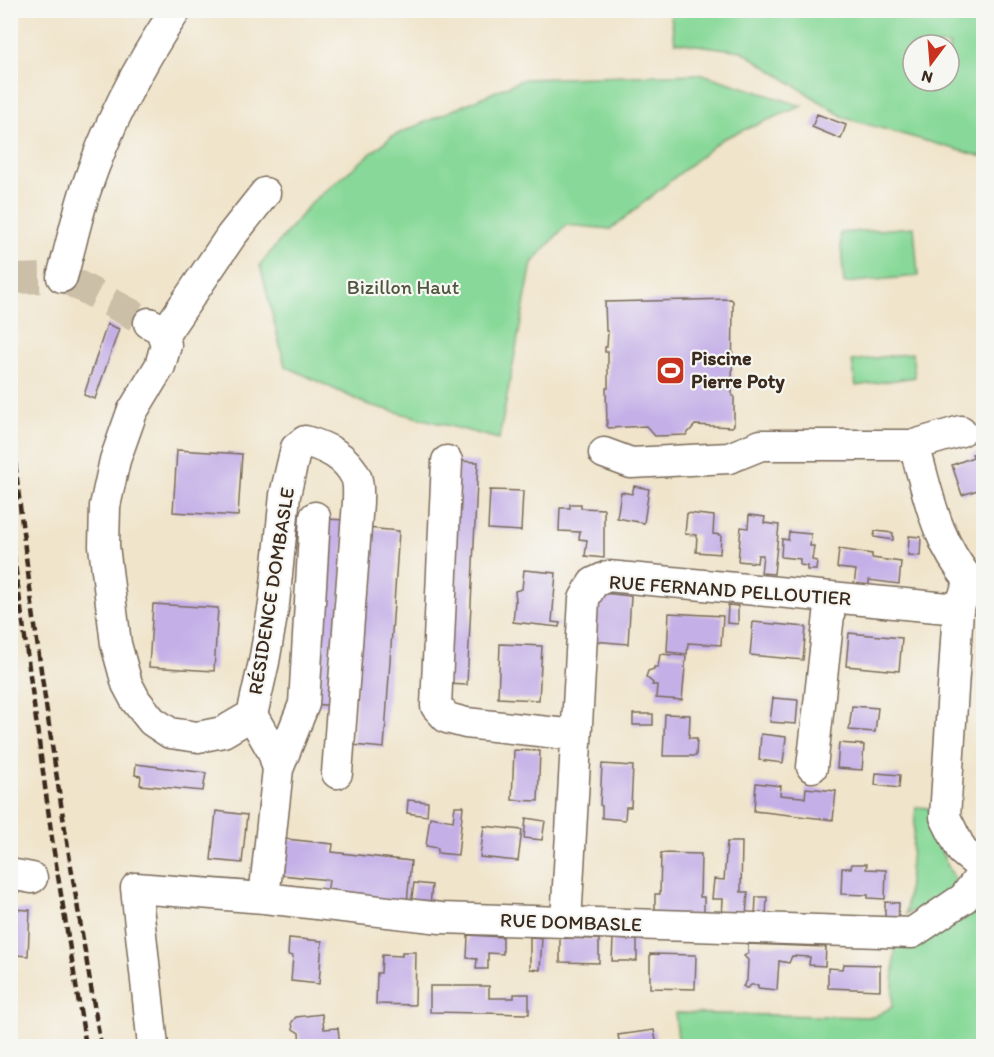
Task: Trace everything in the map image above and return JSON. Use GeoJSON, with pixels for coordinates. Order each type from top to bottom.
{"type":"FeatureCollection","features":[{"type":"Feature","properties":{"kind":"street"},"geometry":{"type":"LineString","coordinates":[[62,279],[85,193],[105,140],[133,83],[176,10]]}},
{"type":"Feature","properties":{"kind":"street","name":"RÉSIDENCE DOMBASLE"},"geometry":{"type":"LineString","coordinates":[[265,193],[156,329],[166,345],[160,366],[132,412],[115,460],[105,507],[104,546],[116,644],[127,684],[136,701],[152,721],[170,733],[198,737],[223,732],[252,715],[274,604],[285,495],[296,448],[305,441],[327,447],[346,462],[357,478],[358,502],[338,773]]}},
{"type":"Feature","properties":{"kind":"street"},"geometry":{"type":"LineString","coordinates":[[604,453],[631,463],[729,458],[760,445],[914,445],[961,431]]}},
{"type":"Feature","properties":{"kind":"street"},"geometry":{"type":"LineString","coordinates":[[914,445],[939,532],[956,565],[977,581],[958,609],[945,817],[962,851],[984,870]]}},
{"type":"Feature","properties":{"kind":"street"},"geometry":{"type":"LineString","coordinates":[[447,461],[436,706],[447,718],[466,723],[576,735]]}},
{"type":"Feature","properties":{"kind":"street"},"geometry":{"type":"LineString","coordinates":[[264,898],[278,769],[304,704],[315,517]]}},
{"type":"Feature","properties":{"kind":"street","name":"RUE FERNAND PELLOUTIER"},"geometry":{"type":"LineString","coordinates":[[566,922],[584,599],[593,583],[608,576],[958,609]]}},
{"type":"Feature","properties":{"kind":"street"},"geometry":{"type":"LineString","coordinates":[[812,767],[831,597]]}},
{"type":"Feature","properties":{"kind":"street"},"geometry":{"type":"LineString","coordinates":[[252,715],[273,752],[278,769]]}},
{"type":"Feature","properties":{"kind":"street","name":"RUE DOMBASLE"},"geometry":{"type":"LineString","coordinates":[[153,1047],[136,888],[264,898],[441,918],[912,933],[964,898],[984,870]]}},
{"type":"Feature","properties":{"kind":"green space"},"geometry":{"type":"Polygon","coordinates":[[[670,11],[983,11],[983,157],[845,118],[742,51],[675,42],[670,11]]]}},
{"type":"Feature","properties":{"kind":"green space","name":"Bizillon Haut"},"geometry":{"type":"Polygon","coordinates":[[[702,74],[802,106],[722,139],[611,229],[566,225],[532,263],[499,439],[366,404],[285,366],[260,265],[311,203],[391,137],[524,79],[702,74]]]}},
{"type":"Feature","properties":{"kind":"green space"},"geometry":{"type":"Polygon","coordinates":[[[914,227],[918,276],[844,283],[840,233],[914,227]]]}},
{"type":"Feature","properties":{"kind":"green space"},"geometry":{"type":"Polygon","coordinates":[[[912,353],[915,377],[856,386],[852,361],[912,353]]]}},
{"type":"Feature","properties":{"kind":"green space"},"geometry":{"type":"Polygon","coordinates":[[[916,807],[929,808],[939,845],[955,879],[951,895],[906,914],[916,807]]]}},
{"type":"Feature","properties":{"kind":"green space"},"geometry":{"type":"Polygon","coordinates":[[[977,911],[983,912],[983,1046],[679,1046],[675,1013],[874,1017],[892,1007],[895,948],[932,938],[977,911]]]}},
{"type":"Feature","properties":{"kind":"building"},"geometry":{"type":"Polygon","coordinates":[[[817,114],[846,125],[841,139],[812,127],[817,114]]]}},
{"type":"Feature","properties":{"kind":"building","name":"Piscine Pierre Poty"},"geometry":{"type":"Polygon","coordinates":[[[731,299],[733,301],[734,425],[732,427],[695,425],[686,435],[655,436],[646,426],[609,428],[607,426],[606,388],[608,388],[608,352],[605,352],[608,331],[606,331],[605,302],[731,299]]]}},
{"type":"Feature","properties":{"kind":"building"},"geometry":{"type":"Polygon","coordinates":[[[107,324],[119,329],[95,399],[84,395],[107,324]]]}},
{"type":"Feature","properties":{"kind":"building"},"geometry":{"type":"Polygon","coordinates":[[[177,450],[242,454],[238,516],[173,512],[177,450]]]}},
{"type":"Feature","properties":{"kind":"building"},"geometry":{"type":"Polygon","coordinates":[[[984,450],[984,488],[962,495],[952,465],[984,450]]]}},
{"type":"Feature","properties":{"kind":"building"},"geometry":{"type":"Polygon","coordinates":[[[457,461],[478,462],[467,685],[446,684],[457,461]]]}},
{"type":"Feature","properties":{"kind":"building"},"geometry":{"type":"Polygon","coordinates":[[[634,486],[649,489],[644,523],[617,518],[621,492],[632,494],[634,486]]]}},
{"type":"Feature","properties":{"kind":"building"},"geometry":{"type":"Polygon","coordinates":[[[490,490],[523,491],[521,531],[488,529],[490,490]]]}},
{"type":"Feature","properties":{"kind":"building"},"geometry":{"type":"Polygon","coordinates":[[[570,504],[581,504],[581,508],[604,509],[604,558],[585,556],[587,540],[579,539],[580,532],[559,531],[560,508],[570,508],[570,504]]]}},
{"type":"Feature","properties":{"kind":"building"},"geometry":{"type":"Polygon","coordinates":[[[687,513],[714,516],[713,534],[721,535],[720,554],[696,552],[697,535],[685,534],[687,513]]]}},
{"type":"Feature","properties":{"kind":"building"},"geometry":{"type":"Polygon","coordinates":[[[749,515],[765,517],[764,523],[779,525],[774,574],[761,573],[763,555],[758,555],[757,563],[738,561],[741,527],[748,528],[749,515]]]}},
{"type":"Feature","properties":{"kind":"building"},"geometry":{"type":"Polygon","coordinates":[[[326,519],[346,520],[334,706],[314,704],[326,519]]]}},
{"type":"Feature","properties":{"kind":"building"},"geometry":{"type":"Polygon","coordinates":[[[367,528],[399,531],[384,748],[353,745],[367,528]]]}},
{"type":"Feature","properties":{"kind":"building"},"geometry":{"type":"Polygon","coordinates":[[[875,531],[893,533],[893,540],[874,537],[875,531]]]}},
{"type":"Feature","properties":{"kind":"building"},"geometry":{"type":"Polygon","coordinates":[[[789,532],[811,534],[810,546],[814,546],[812,560],[817,561],[816,570],[807,570],[807,566],[800,565],[800,559],[781,557],[782,539],[788,540],[789,532]]]}},
{"type":"Feature","properties":{"kind":"building"},"geometry":{"type":"Polygon","coordinates":[[[909,536],[921,537],[920,556],[908,555],[909,536]]]}},
{"type":"Feature","properties":{"kind":"building"},"geometry":{"type":"Polygon","coordinates":[[[839,549],[872,554],[872,558],[901,562],[899,584],[869,580],[869,586],[854,585],[856,570],[837,568],[839,549]]]}},
{"type":"Feature","properties":{"kind":"building"},"geometry":{"type":"Polygon","coordinates":[[[524,570],[556,573],[552,622],[560,623],[559,627],[513,622],[515,591],[522,589],[524,570]]]}},
{"type":"Feature","properties":{"kind":"building"},"geometry":{"type":"Polygon","coordinates":[[[603,593],[631,596],[628,644],[593,641],[596,600],[603,593]]]}},
{"type":"Feature","properties":{"kind":"building"},"geometry":{"type":"Polygon","coordinates":[[[153,604],[218,608],[214,671],[149,667],[153,604]]]}},
{"type":"Feature","properties":{"kind":"building"},"geometry":{"type":"Polygon","coordinates":[[[728,605],[738,606],[738,624],[727,623],[728,605]]]}},
{"type":"Feature","properties":{"kind":"building"},"geometry":{"type":"Polygon","coordinates":[[[669,613],[723,616],[721,645],[688,643],[687,654],[667,652],[669,613]]]}},
{"type":"Feature","properties":{"kind":"building"},"geometry":{"type":"Polygon","coordinates":[[[753,622],[806,627],[803,660],[750,655],[753,622]]]}},
{"type":"Feature","properties":{"kind":"building"},"geometry":{"type":"Polygon","coordinates":[[[849,633],[902,638],[899,671],[846,666],[849,633]]]}},
{"type":"Feature","properties":{"kind":"building"},"geometry":{"type":"Polygon","coordinates":[[[500,644],[542,646],[539,700],[498,698],[500,644]]]}},
{"type":"Feature","properties":{"kind":"building"},"geometry":{"type":"Polygon","coordinates":[[[660,654],[686,656],[682,700],[656,698],[657,685],[652,685],[653,683],[646,677],[648,671],[658,667],[660,654]]]}},
{"type":"Feature","properties":{"kind":"building"},"geometry":{"type":"Polygon","coordinates":[[[773,698],[798,700],[796,724],[770,722],[773,698]]]}},
{"type":"Feature","properties":{"kind":"building"},"geometry":{"type":"Polygon","coordinates":[[[852,706],[878,708],[875,732],[849,730],[852,706]]]}},
{"type":"Feature","properties":{"kind":"building"},"geometry":{"type":"Polygon","coordinates":[[[633,714],[653,714],[653,725],[633,725],[633,714]]]}},
{"type":"Feature","properties":{"kind":"building"},"geometry":{"type":"Polygon","coordinates":[[[665,714],[690,715],[689,738],[697,738],[696,756],[663,756],[665,714]]]}},
{"type":"Feature","properties":{"kind":"building"},"geometry":{"type":"Polygon","coordinates":[[[761,734],[786,737],[783,763],[759,760],[761,734]]]}},
{"type":"Feature","properties":{"kind":"building"},"geometry":{"type":"Polygon","coordinates":[[[839,743],[864,745],[862,770],[837,768],[839,743]]]}},
{"type":"Feature","properties":{"kind":"building"},"geometry":{"type":"Polygon","coordinates":[[[514,750],[540,751],[538,801],[512,800],[514,750]]]}},
{"type":"Feature","properties":{"kind":"building"},"geometry":{"type":"Polygon","coordinates":[[[136,764],[206,773],[203,791],[140,785],[141,776],[135,775],[136,764]]]}},
{"type":"Feature","properties":{"kind":"building"},"geometry":{"type":"Polygon","coordinates":[[[602,764],[633,766],[631,807],[626,807],[625,820],[602,818],[602,806],[600,805],[602,764]]]}},
{"type":"Feature","properties":{"kind":"building"},"geometry":{"type":"Polygon","coordinates":[[[876,773],[900,775],[899,788],[875,785],[876,773]]]}},
{"type":"Feature","properties":{"kind":"building"},"geometry":{"type":"Polygon","coordinates":[[[756,783],[781,786],[780,795],[805,798],[806,788],[836,791],[833,820],[754,811],[756,783]]]}},
{"type":"Feature","properties":{"kind":"building"},"geometry":{"type":"Polygon","coordinates":[[[408,800],[428,802],[427,816],[407,813],[408,800]]]}},
{"type":"Feature","properties":{"kind":"building"},"geometry":{"type":"Polygon","coordinates":[[[455,806],[463,806],[458,855],[437,853],[438,848],[426,846],[430,817],[453,821],[455,806]]]}},
{"type":"Feature","properties":{"kind":"building"},"geometry":{"type":"Polygon","coordinates":[[[216,811],[247,815],[242,863],[211,860],[216,811]]]}},
{"type":"Feature","properties":{"kind":"building"},"geometry":{"type":"Polygon","coordinates":[[[526,818],[545,821],[542,840],[524,838],[526,818]]]}},
{"type":"Feature","properties":{"kind":"building"},"geometry":{"type":"Polygon","coordinates":[[[484,826],[522,830],[518,861],[480,857],[484,826]]]}},
{"type":"Feature","properties":{"kind":"building"},"geometry":{"type":"Polygon","coordinates":[[[276,838],[333,844],[332,852],[411,861],[407,903],[327,894],[329,880],[272,874],[276,838]]]}},
{"type":"Feature","properties":{"kind":"building"},"geometry":{"type":"Polygon","coordinates":[[[727,842],[742,842],[741,892],[748,892],[746,916],[722,917],[723,899],[712,899],[714,879],[724,880],[727,842]]]}},
{"type":"Feature","properties":{"kind":"building"},"geometry":{"type":"Polygon","coordinates":[[[661,853],[701,854],[700,897],[704,897],[704,917],[655,914],[655,894],[660,894],[661,853]]]}},
{"type":"Feature","properties":{"kind":"building"},"geometry":{"type":"Polygon","coordinates":[[[852,864],[867,864],[866,869],[886,870],[885,899],[868,898],[868,895],[841,894],[842,868],[851,868],[852,864]]]}},
{"type":"Feature","properties":{"kind":"building"},"geometry":{"type":"Polygon","coordinates":[[[414,883],[432,885],[430,906],[411,904],[414,883]]]}},
{"type":"Feature","properties":{"kind":"building"},"geometry":{"type":"Polygon","coordinates":[[[756,897],[767,897],[766,917],[755,917],[756,897]]]}},
{"type":"Feature","properties":{"kind":"building"},"geometry":{"type":"Polygon","coordinates":[[[885,902],[899,903],[898,923],[885,922],[885,902]]]}},
{"type":"Feature","properties":{"kind":"building"},"geometry":{"type":"Polygon","coordinates":[[[10,909],[30,910],[28,956],[16,955],[14,981],[10,981],[10,909]]]}},
{"type":"Feature","properties":{"kind":"building"},"geometry":{"type":"Polygon","coordinates":[[[468,935],[503,937],[503,954],[488,953],[488,969],[476,969],[477,959],[467,958],[468,935]]]}},
{"type":"Feature","properties":{"kind":"building"},"geometry":{"type":"Polygon","coordinates":[[[530,937],[542,938],[540,970],[530,969],[530,937]]]}},
{"type":"Feature","properties":{"kind":"building"},"geometry":{"type":"Polygon","coordinates":[[[289,938],[322,941],[319,984],[291,981],[293,956],[288,955],[289,938]]]}},
{"type":"Feature","properties":{"kind":"building"},"geometry":{"type":"Polygon","coordinates":[[[560,938],[599,939],[599,963],[560,962],[560,938]]]}},
{"type":"Feature","properties":{"kind":"building"},"geometry":{"type":"Polygon","coordinates":[[[613,939],[637,940],[637,961],[612,961],[613,939]]]}},
{"type":"Feature","properties":{"kind":"building"},"geometry":{"type":"Polygon","coordinates":[[[748,944],[826,947],[825,966],[809,965],[810,957],[792,956],[789,963],[779,961],[777,990],[758,988],[758,985],[746,988],[743,986],[747,981],[748,960],[744,956],[748,953],[748,944]]]}},
{"type":"Feature","properties":{"kind":"building"},"geometry":{"type":"Polygon","coordinates":[[[402,952],[416,952],[415,1005],[376,1004],[377,973],[381,973],[382,955],[402,956],[402,952]]]}},
{"type":"Feature","properties":{"kind":"building"},"geometry":{"type":"Polygon","coordinates":[[[650,954],[696,955],[695,989],[650,988],[650,954]]]}},
{"type":"Feature","properties":{"kind":"building"},"geometry":{"type":"Polygon","coordinates":[[[844,964],[880,965],[880,990],[828,988],[828,968],[843,969],[844,964]]]}},
{"type":"Feature","properties":{"kind":"building"},"geometry":{"type":"Polygon","coordinates":[[[430,986],[489,986],[489,998],[514,998],[514,994],[529,994],[529,1014],[430,1012],[430,986]]]}},
{"type":"Feature","properties":{"kind":"building"},"geometry":{"type":"Polygon","coordinates":[[[322,1014],[324,1029],[338,1028],[340,1046],[300,1046],[299,1033],[293,1029],[292,1022],[296,1017],[322,1014]]]}},
{"type":"Feature","properties":{"kind":"building"},"geometry":{"type":"Polygon","coordinates":[[[654,1030],[657,1046],[620,1046],[618,1035],[654,1030]]]}},
{"type":"Feature","properties":{"kind":"tunnel"},"geometry":{"type":"LineString","coordinates":[[10,279],[53,278]]}},
{"type":"Feature","properties":{"kind":"tunnel"},"geometry":{"type":"LineString","coordinates":[[70,281],[149,323]]}},
{"type":"Feature","properties":{"kind":"railway"},"geometry":{"type":"LineString","coordinates":[[10,410],[38,649],[101,1046]]}},
{"type":"Feature","properties":{"kind":"railway"},"geometry":{"type":"LineString","coordinates":[[10,527],[53,846],[86,1046]]}},
{"type":"Feature","properties":{"kind":"place","name":"Piscine Pierre Poty"},"geometry":{"type":"Point","coordinates":[670,370]}}]}
